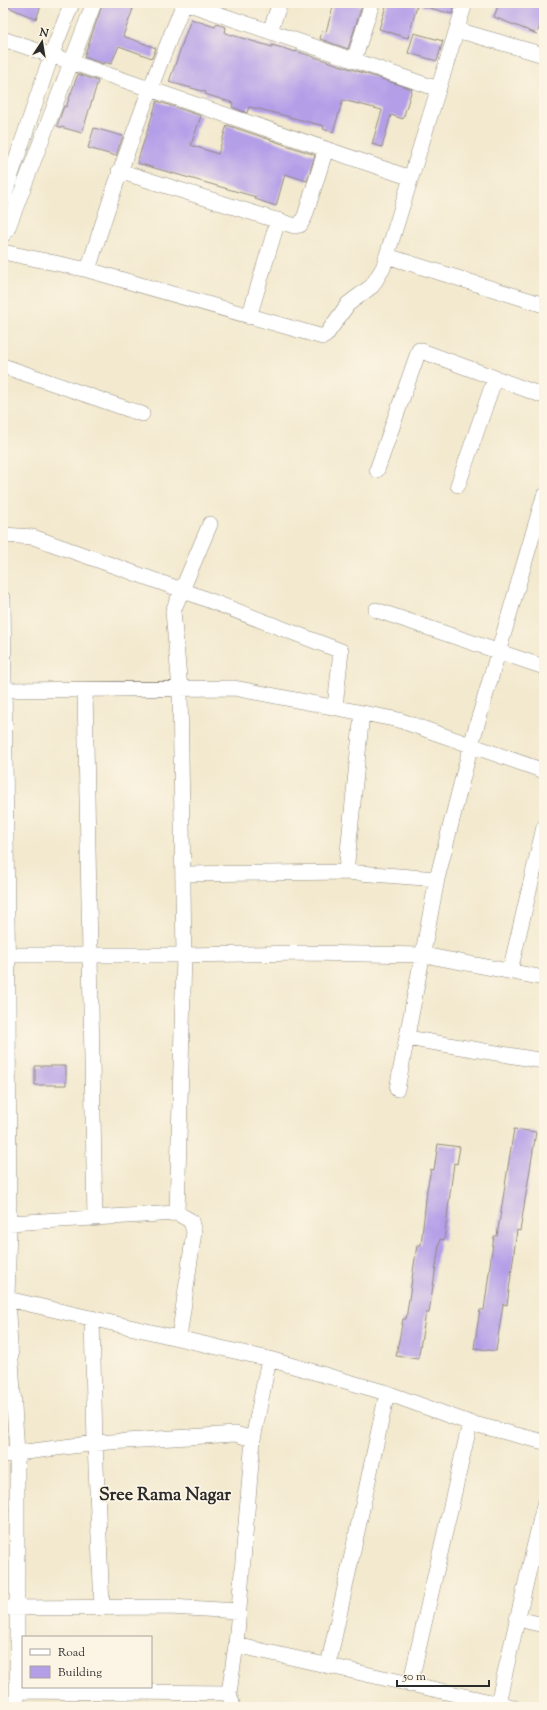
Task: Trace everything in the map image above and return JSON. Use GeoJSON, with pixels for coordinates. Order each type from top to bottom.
{"type":"FeatureCollection","features":[{"type":"Feature","properties":{"kind":"street"},"geometry":{"type":"LineString","coordinates":[[3,199],[51,56],[72,3]]}},
{"type":"Feature","properties":{"kind":"street"},"geometry":{"type":"LineString","coordinates":[[3,235],[7,230],[94,3]]}},
{"type":"Feature","properties":{"kind":"street"},"geometry":{"type":"LineString","coordinates":[[88,270],[119,171],[149,89],[185,3],[438,89]]}},
{"type":"Feature","properties":{"kind":"street"},"geometry":{"type":"LineString","coordinates":[[270,31],[280,3]]}},
{"type":"Feature","properties":{"kind":"street"},"geometry":{"type":"LineString","coordinates":[[354,60],[372,3]]}},
{"type":"Feature","properties":{"kind":"street"},"geometry":{"type":"LineString","coordinates":[[3,252],[88,270],[323,337],[348,304],[372,286],[378,279],[387,256],[465,3]]}},
{"type":"Feature","properties":{"kind":"street"},"geometry":{"type":"LineString","coordinates":[[457,30],[544,55]]}},
{"type":"Feature","properties":{"kind":"street"},"geometry":{"type":"LineString","coordinates":[[3,39],[411,178]]}},
{"type":"Feature","properties":{"kind":"street"},"geometry":{"type":"LineString","coordinates":[[119,171],[295,226],[303,223],[326,149]]}},
{"type":"Feature","properties":{"kind":"street"},"geometry":{"type":"LineString","coordinates":[[249,317],[278,220]]}},
{"type":"Feature","properties":{"kind":"street"},"geometry":{"type":"LineString","coordinates":[[387,256],[544,306]]}},
{"type":"Feature","properties":{"kind":"street"},"geometry":{"type":"LineString","coordinates":[[377,470],[419,350],[544,396]]}},
{"type":"Feature","properties":{"kind":"street"},"geometry":{"type":"LineString","coordinates":[[3,366],[142,414]]}},
{"type":"Feature","properties":{"kind":"street"},"geometry":{"type":"LineString","coordinates":[[458,485],[496,378]]}},
{"type":"Feature","properties":{"kind":"street"},"geometry":{"type":"LineString","coordinates":[[397,1089],[424,955],[437,879],[471,745],[543,503]]}},
{"type":"Feature","properties":{"kind":"street"},"geometry":{"type":"LineString","coordinates":[[177,1213],[184,955],[180,689],[173,610],[210,524]]}},
{"type":"Feature","properties":{"kind":"street"},"geometry":{"type":"LineString","coordinates":[[3,535],[33,537],[182,590],[341,651],[335,707]]}},
{"type":"Feature","properties":{"kind":"street"},"geometry":{"type":"LineString","coordinates":[[3,599],[9,1223],[5,1299],[10,1454],[10,1608],[18,1691],[17,1707]]}},
{"type":"Feature","properties":{"kind":"street"},"geometry":{"type":"LineString","coordinates":[[376,610],[499,650],[544,667]]}},
{"type":"Feature","properties":{"kind":"street"},"geometry":{"type":"LineString","coordinates":[[4,690],[234,688],[399,720],[544,771]]}},
{"type":"Feature","properties":{"kind":"street"},"geometry":{"type":"LineString","coordinates":[[85,690],[95,1219]]}},
{"type":"Feature","properties":{"kind":"street"},"geometry":{"type":"LineString","coordinates":[[346,872],[362,712]]}},
{"type":"Feature","properties":{"kind":"street"},"geometry":{"type":"LineString","coordinates":[[510,971],[538,877],[544,827]]}},
{"type":"Feature","properties":{"kind":"street"},"geometry":{"type":"LineString","coordinates":[[183,874],[346,872],[437,879]]}},
{"type":"Feature","properties":{"kind":"street"},"geometry":{"type":"LineString","coordinates":[[7,955],[91,956],[304,953],[424,955],[544,978]]}},
{"type":"Feature","properties":{"kind":"street"},"geometry":{"type":"LineString","coordinates":[[407,1038],[544,1061]]}},
{"type":"Feature","properties":{"kind":"street"},"geometry":{"type":"LineString","coordinates":[[9,1223],[177,1213],[191,1221],[194,1232],[179,1338]]}},
{"type":"Feature","properties":{"kind":"street"},"geometry":{"type":"LineString","coordinates":[[5,1299],[269,1359],[387,1393],[470,1423],[544,1442]]}},
{"type":"Feature","properties":{"kind":"street"},"geometry":{"type":"LineString","coordinates":[[92,1318],[95,1443],[102,1607]]}},
{"type":"Feature","properties":{"kind":"street"},"geometry":{"type":"LineString","coordinates":[[18,1691],[231,1700],[253,1439],[269,1359]]}},
{"type":"Feature","properties":{"kind":"street"},"geometry":{"type":"LineString","coordinates":[[328,1666],[387,1393]]}},
{"type":"Feature","properties":{"kind":"street"},"geometry":{"type":"LineString","coordinates":[[410,1685],[470,1423]]}},
{"type":"Feature","properties":{"kind":"street"},"geometry":{"type":"LineString","coordinates":[[10,1454],[95,1443],[235,1434],[253,1439]]}},
{"type":"Feature","properties":{"kind":"street"},"geometry":{"type":"LineString","coordinates":[[498,1705],[544,1505]]}},
{"type":"Feature","properties":{"kind":"street"},"geometry":{"type":"LineString","coordinates":[[10,1608],[170,1607],[238,1611]]}},
{"type":"Feature","properties":{"kind":"street"},"geometry":{"type":"LineString","coordinates":[[517,1618],[544,1625]]}},
{"type":"Feature","properties":{"kind":"street"},"geometry":{"type":"LineString","coordinates":[[236,1645],[498,1705],[513,1707]]}},
{"type":"Feature","properties":{"kind":"building"},"geometry":{"type":"Polygon","coordinates":[[[3,3],[42,3],[36,19],[3,5],[3,3]]]}},
{"type":"Feature","properties":{"kind":"building"},"geometry":{"type":"Polygon","coordinates":[[[103,3],[116,3],[133,9],[123,36],[156,48],[152,58],[119,46],[111,64],[104,62],[104,64],[84,57],[103,3]]]}},
{"type":"Feature","properties":{"kind":"building"},"geometry":{"type":"Polygon","coordinates":[[[334,3],[351,3],[362,6],[348,49],[320,39],[322,31],[326,32],[334,3]]]}},
{"type":"Feature","properties":{"kind":"building"},"geometry":{"type":"Polygon","coordinates":[[[387,3],[405,3],[417,6],[408,38],[379,29],[387,3]]]}},
{"type":"Feature","properties":{"kind":"building"},"geometry":{"type":"Polygon","coordinates":[[[422,3],[449,3],[455,5],[452,14],[422,6],[422,3]]]}},
{"type":"Feature","properties":{"kind":"building"},"geometry":{"type":"Polygon","coordinates":[[[499,3],[544,3],[544,13],[537,34],[494,17],[499,3]]]}},
{"type":"Feature","properties":{"kind":"building"},"geometry":{"type":"Polygon","coordinates":[[[191,19],[215,27],[216,24],[226,27],[225,33],[272,47],[272,45],[296,51],[412,89],[403,119],[391,115],[382,147],[372,144],[382,110],[343,100],[333,132],[323,129],[324,126],[263,110],[249,107],[247,113],[232,107],[233,103],[205,94],[206,92],[169,82],[191,19]]]}},
{"type":"Feature","properties":{"kind":"building"},"geometry":{"type":"Polygon","coordinates":[[[414,33],[443,41],[437,61],[408,53],[414,33]]]}},
{"type":"Feature","properties":{"kind":"building"},"geometry":{"type":"Polygon","coordinates":[[[78,74],[98,81],[82,133],[57,126],[64,106],[66,107],[78,74]]]}},
{"type":"Feature","properties":{"kind":"building"},"geometry":{"type":"Polygon","coordinates":[[[157,101],[201,116],[191,145],[218,154],[227,125],[315,155],[307,181],[285,174],[276,206],[255,199],[256,197],[137,163],[157,101]]]}},
{"type":"Feature","properties":{"kind":"building"},"geometry":{"type":"Polygon","coordinates":[[[94,128],[123,136],[116,156],[88,148],[94,128]]]}},
{"type":"Feature","properties":{"kind":"building"},"geometry":{"type":"Polygon","coordinates":[[[35,1066],[66,1066],[66,1085],[35,1085],[35,1066]]]}},
{"type":"Feature","properties":{"kind":"building"},"geometry":{"type":"Polygon","coordinates":[[[514,1129],[536,1132],[520,1231],[517,1230],[507,1305],[503,1304],[496,1351],[474,1348],[480,1310],[484,1310],[494,1236],[497,1236],[514,1129]]]}},
{"type":"Feature","properties":{"kind":"building"},"geometry":{"type":"Polygon","coordinates":[[[438,1144],[460,1147],[457,1164],[454,1163],[444,1240],[440,1239],[429,1313],[426,1313],[418,1359],[396,1356],[403,1319],[406,1319],[417,1245],[421,1245],[427,1190],[431,1169],[434,1170],[438,1144]]]}},
{"type":"Feature","properties":{"kind":"district","name":"Sree Rama Nagar"},"geometry":{"type":"Point","coordinates":[165,1496]}}]}
